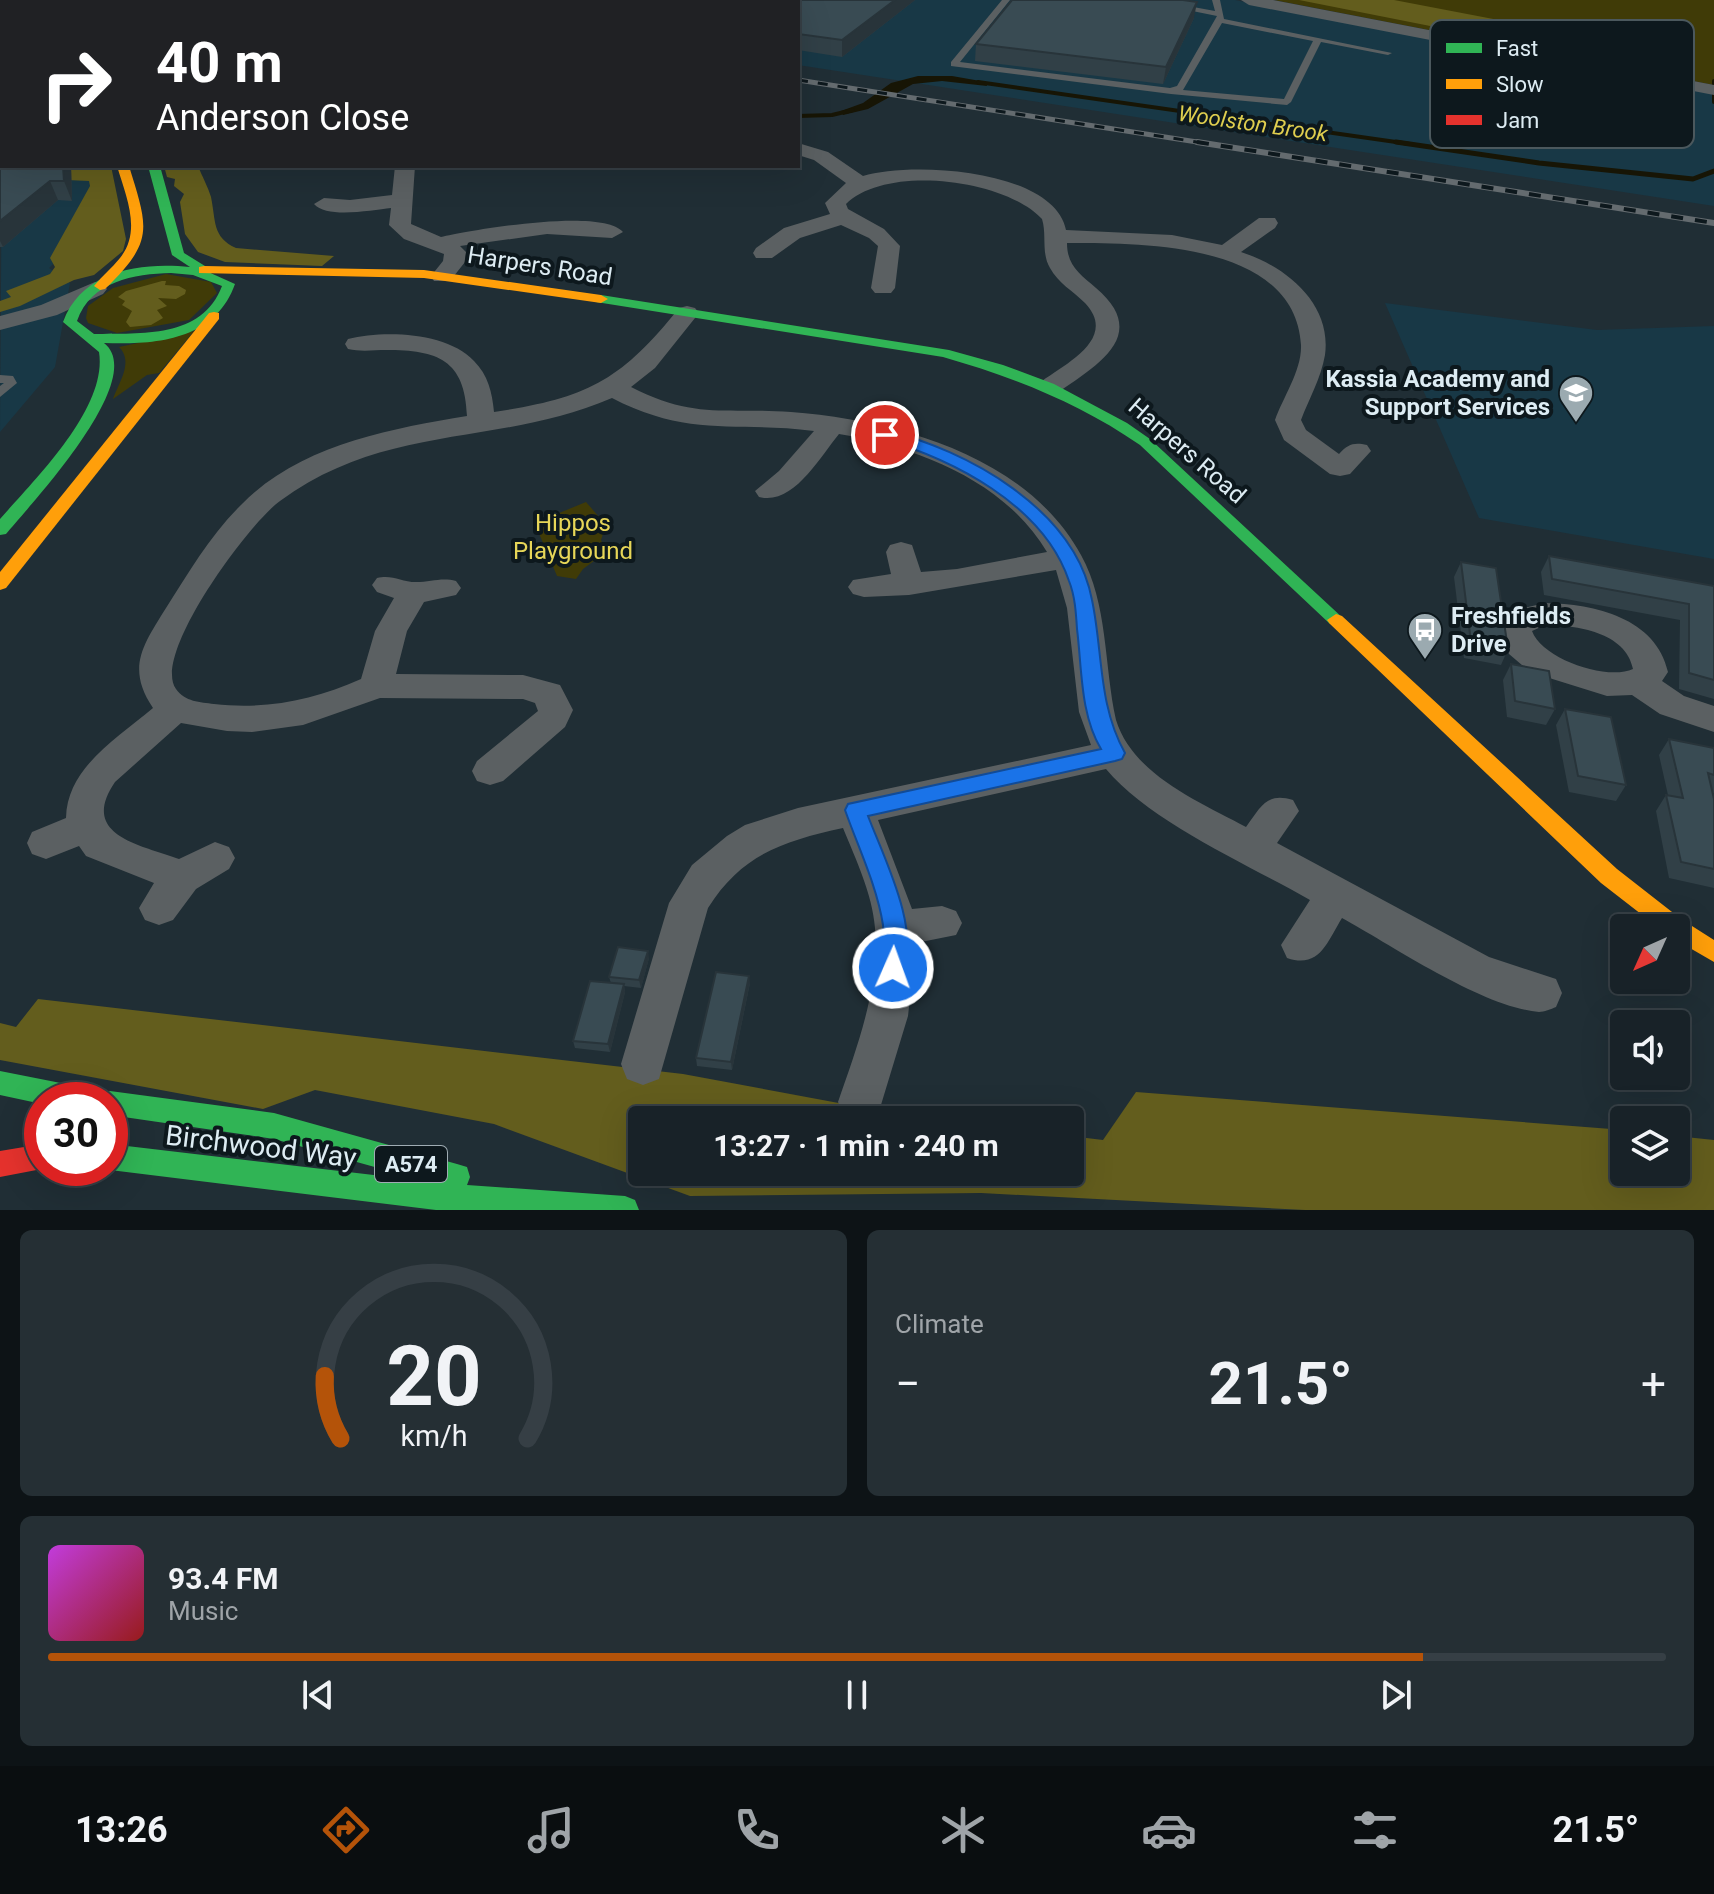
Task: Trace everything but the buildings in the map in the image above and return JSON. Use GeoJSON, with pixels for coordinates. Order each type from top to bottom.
{"type":"FeatureCollection","features":[{"type":"Feature","properties":{"kind":"main road"},"geometry":{"type":"LineString","coordinates":[[0,530],[63,452],[89,415],[109,377],[112,360],[93,338],[77,331],[70,322],[71,311],[80,300],[132,258],[140,241],[123,168]]}},
{"type":"Feature","properties":{"kind":"main road"},"geometry":{"type":"LineString","coordinates":[[0,584],[231,295],[229,284],[220,275],[202,269],[173,247],[155,168]]}},
{"type":"Feature","properties":{"kind":"main road","name":"Harpers Road"},"geometry":{"type":"LineString","coordinates":[[97,288],[150,270],[442,276],[944,353],[1051,386],[1111,416],[1145,442],[1609,876],[1673,926],[1714,952]]}},
{"type":"Feature","properties":{"kind":"main road","name":"Harpers Road"},"geometry":{"type":"LineString","coordinates":[[93,338],[146,339],[199,323],[252,293],[287,281],[338,273]]}},
{"type":"Feature","properties":{"kind":"main road"},"geometry":{"type":"LineString","coordinates":[[0,1083],[24,1088]]}},
{"type":"Feature","properties":{"kind":"main road","name":"Birchwood Way"},"geometry":{"type":"LineString","coordinates":[[128,1106],[274,1126],[548,1202]]}},
{"type":"Feature","properties":{"kind":"main road","name":"Birchwood Way"},"geometry":{"type":"LineString","coordinates":[[128,1159],[441,1197],[548,1202],[625,1210]]}},
{"type":"Feature","properties":{"kind":"main road"},"geometry":{"type":"LineString","coordinates":[[0,1164],[24,1160]]}},
{"type":"Feature","properties":{"kind":"street"},"geometry":{"type":"LineString","coordinates":[[1249,0],[1430,35]]}},
{"type":"Feature","properties":{"kind":"street"},"geometry":{"type":"LineString","coordinates":[[800,150],[821,156],[860,183]]}},
{"type":"Feature","properties":{"kind":"street"},"geometry":{"type":"LineString","coordinates":[[405,168],[400,225],[406,232],[443,243],[455,252],[457,257],[442,276]]}},
{"type":"Feature","properties":{"kind":"street"},"geometry":{"type":"LineString","coordinates":[[885,290],[889,246],[885,238],[836,211],[835,203],[840,192],[860,183],[938,176],[973,178],[1027,195],[1049,212],[1056,223],[1058,237],[1055,254],[1060,267],[1097,302],[1111,324],[1110,335],[1103,346],[1051,386]]}},
{"type":"Feature","properties":{"kind":"street"},"geometry":{"type":"LineString","coordinates":[[324,204],[348,210],[403,200]]}},
{"type":"Feature","properties":{"kind":"street"},"geometry":{"type":"LineString","coordinates":[[762,254],[792,233],[843,217]]}},
{"type":"Feature","properties":{"kind":"street"},"geometry":{"type":"LineString","coordinates":[[1225,253],[1267,223]]}},
{"type":"Feature","properties":{"kind":"street"},"geometry":{"type":"LineString","coordinates":[[443,243],[490,231],[526,227],[570,226],[612,232]]}},
{"type":"Feature","properties":{"kind":"street"},"geometry":{"type":"LineString","coordinates":[[1058,237],[1172,241],[1225,253],[1273,275],[1299,294],[1307,309],[1314,346],[1288,420],[1294,434],[1340,468],[1357,451]]}},
{"type":"Feature","properties":{"kind":"street"},"geometry":{"type":"LineString","coordinates":[[0,325],[49,310],[97,288]]}},
{"type":"Feature","properties":{"kind":"street"},"geometry":{"type":"LineString","coordinates":[[490,771],[553,718],[556,710],[548,694],[523,687],[376,686],[332,707],[291,717],[215,718],[175,709],[166,702],[155,680],[153,667],[157,651],[204,572],[264,499],[295,476],[362,446],[559,409],[613,388],[650,362],[687,313]]}},
{"type":"Feature","properties":{"kind":"street"},"geometry":{"type":"LineString","coordinates":[[0,325],[93,338]]}},
{"type":"Feature","properties":{"kind":"street"},"geometry":{"type":"LineString","coordinates":[[352,344],[408,344],[450,355],[466,366],[476,381],[481,422]]}},
{"type":"Feature","properties":{"kind":"street"},"geometry":{"type":"LineString","coordinates":[[613,388],[661,411],[694,418],[792,420],[885,435],[930,447],[967,465],[1028,508],[1068,558],[1083,599],[1096,710],[1106,741],[1153,792],[1474,970],[1509,985],[1541,993]]}},
{"type":"Feature","properties":{"kind":"street"},"geometry":{"type":"LineString","coordinates":[[769,491],[789,477],[832,426]]}},
{"type":"Feature","properties":{"kind":"street"},"geometry":{"type":"LineString","coordinates":[[901,552],[909,585]]}},
{"type":"Feature","properties":{"kind":"street"},"geometry":{"type":"LineString","coordinates":[[864,587],[909,585],[1068,558]]}},
{"type":"Feature","properties":{"kind":"street"},"geometry":{"type":"LineString","coordinates":[[376,686],[391,631],[416,589]]}},
{"type":"Feature","properties":{"kind":"street"},"geometry":{"type":"LineString","coordinates":[[1639,683],[1672,705],[1714,719]]}},
{"type":"Feature","properties":{"kind":"street"},"geometry":{"type":"LineString","coordinates":[[175,709],[102,772],[87,800],[86,826],[100,845],[185,881]]}},
{"type":"Feature","properties":{"kind":"street"},"geometry":{"type":"LineString","coordinates":[[643,1064],[689,903],[706,877],[722,861],[759,836],[798,823],[1115,753]]}},
{"type":"Feature","properties":{"kind":"street"},"geometry":{"type":"LineString","coordinates":[[855,810],[888,899],[895,928],[887,1009],[861,1102]]}},
{"type":"Feature","properties":{"kind":"street"},"geometry":{"type":"LineString","coordinates":[[1252,848],[1280,811]]}},
{"type":"Feature","properties":{"kind":"street"},"geometry":{"type":"LineString","coordinates":[[46,843],[86,826]]}},
{"type":"Feature","properties":{"kind":"street"},"geometry":{"type":"LineString","coordinates":[[1302,945],[1336,894]]}},
{"type":"Feature","properties":{"kind":"street"},"geometry":{"type":"LineString","coordinates":[[895,928],[942,923]]}},
{"type":"Feature","properties":{"kind":"lane"},"geometry":{"type":"LineString","coordinates":[[1006,0],[954,64],[1287,102],[1318,40]]}},
{"type":"Feature","properties":{"kind":"lane"},"geometry":{"type":"LineString","coordinates":[[1142,0],[1388,53]]}},
{"type":"Feature","properties":{"kind":"lane"},"geometry":{"type":"LineString","coordinates":[[1171,91],[1180,88],[1220,17],[1216,0]]}},
{"type":"Feature","properties":{"kind":"lane"},"geometry":{"type":"LineString","coordinates":[[0,379],[8,379],[11,383],[0,393]]}},
{"type":"Feature","properties":{"kind":"shaded area"},"geometry":{"type":"Polygon","coordinates":[[[800,0],[1235,0],[1430,38],[1430,148],[1694,148],[1694,90],[1714,94],[1714,206],[800,65],[800,0]]]}},
{"type":"Feature","properties":{"kind":"shaded area"},"geometry":{"type":"Polygon","coordinates":[[[1299,0],[1394,0],[1499,20],[1430,20],[1430,26],[1299,0]]]}},
{"type":"Feature","properties":{"kind":"shaded area"},"geometry":{"type":"Polygon","coordinates":[[[918,76],[952,76],[986,82],[987,86],[942,81],[913,84],[868,109],[843,115],[841,111],[863,103],[891,83],[918,76]]]}},
{"type":"Feature","properties":{"kind":"shaded area"},"geometry":{"type":"Polygon","coordinates":[[[2,168],[96,168],[102,192],[72,245],[49,268],[70,283],[55,367],[0,432],[2,168]]]}},
{"type":"Feature","properties":{"kind":"shaded area"},"geometry":{"type":"Polygon","coordinates":[[[69,168],[111,168],[126,239],[123,251],[94,275],[74,280],[20,306],[0,312],[0,301],[11,297],[6,291],[50,274],[55,267],[50,258],[90,186],[89,181],[67,180],[69,168]]]}},
{"type":"Feature","properties":{"kind":"shaded area"},"geometry":{"type":"Polygon","coordinates":[[[165,168],[199,168],[211,197],[219,233],[236,248],[334,256],[322,266],[225,262],[198,252],[185,234],[180,202],[184,194],[174,186],[175,179],[167,177],[165,168]]]}},
{"type":"Feature","properties":{"kind":"shaded area"},"geometry":{"type":"Polygon","coordinates":[[[166,281],[165,285],[179,286],[186,290],[185,294],[176,299],[158,298],[167,306],[157,310],[163,318],[151,325],[130,327],[126,322],[132,311],[122,305],[125,301],[118,297],[126,291],[166,281]]]}},
{"type":"Feature","properties":{"kind":"shaded area","name":"Kassia Academy and Support Services"},"geometry":{"type":"Polygon","coordinates":[[[1385,303],[1597,330],[1714,326],[1714,559],[1479,518],[1385,303]]]}},
{"type":"Feature","properties":{"kind":"shaded area"},"geometry":{"type":"Polygon","coordinates":[[[38,999],[683,1074],[855,1106],[628,1106],[628,1173],[494,1124],[315,1090],[263,1109],[0,1060],[0,1023],[16,1027],[38,999]]]}},
{"type":"Feature","properties":{"kind":"shaded area"},"geometry":{"type":"Polygon","coordinates":[[[1136,1092],[1610,1129],[1610,1186],[1690,1186],[1690,1137],[1714,1140],[1714,1210],[1305,1210],[981,1193],[690,1196],[663,1186],[1084,1186],[1084,1138],[1103,1140],[1136,1092]]]}},
{"type":"Feature","properties":{"kind":"green space"},"geometry":{"type":"Polygon","coordinates":[[[1274,0],[1714,0],[1714,85],[1694,81],[1694,20],[1430,20],[1430,30],[1274,0]]]}},
{"type":"Feature","properties":{"kind":"green space"},"geometry":{"type":"Polygon","coordinates":[[[166,274],[211,282],[217,293],[189,320],[117,333],[88,323],[88,306],[113,288],[166,274]]]}},
{"type":"Feature","properties":{"kind":"green space"},"geometry":{"type":"Polygon","coordinates":[[[194,331],[159,373],[147,375],[113,399],[125,366],[119,347],[194,331]]]}},
{"type":"Feature","properties":{"kind":"green space","name":"Hippos Playground"},"geometry":{"type":"Polygon","coordinates":[[[586,502],[606,525],[601,540],[606,552],[583,569],[576,579],[557,576],[538,531],[547,518],[586,502]]]}},
{"type":"Feature","properties":{"kind":"waterway","name":"Woolston Brook"},"geometry":{"type":"LineString","coordinates":[[1714,81],[1714,102]]}},
{"type":"Feature","properties":{"kind":"waterway","name":"Woolston Brook"},"geometry":{"type":"LineString","coordinates":[[978,82],[1410,144]]}},
{"type":"Feature","properties":{"kind":"waterway","name":"Woolston Brook"},"geometry":{"type":"LineString","coordinates":[[800,116],[832,115],[853,110]]}},
{"type":"Feature","properties":{"kind":"waterway","name":"Woolston Brook"},"geometry":{"type":"LineString","coordinates":[[1396,142],[1430,147]]}},
{"type":"Feature","properties":{"kind":"waterway","name":"Woolston Brook"},"geometry":{"type":"LineString","coordinates":[[1437,148],[1539,163],[1693,179],[1714,171]]}},
{"type":"Feature","properties":{"kind":"railway"},"geometry":{"type":"LineString","coordinates":[[800,80],[1210,144]]}},
{"type":"Feature","properties":{"kind":"railway"},"geometry":{"type":"LineString","coordinates":[[1197,142],[1714,223]]}},
{"type":"Feature","properties":{"kind":"traffic: fast"},"geometry":{"type":"LineString","coordinates":[[155,168],[178,255],[201,269]]}},
{"type":"Feature","properties":{"kind":"traffic: fast"},"geometry":{"type":"LineString","coordinates":[[0,530],[71,444],[102,391],[109,368],[106,351],[70,322],[77,304],[90,290],[128,274],[171,269],[193,272],[229,284],[222,302],[210,316],[194,326],[155,337],[95,338]]}},
{"type":"Feature","properties":{"kind":"traffic: fast"},"geometry":{"type":"LineString","coordinates":[[601,299],[944,353],[1049,387],[1122,426],[1145,442],[1336,620]]}},
{"type":"Feature","properties":{"kind":"traffic: fast"},"geometry":{"type":"LineString","coordinates":[[0,1083],[24,1088]]}},
{"type":"Feature","properties":{"kind":"traffic: fast"},"geometry":{"type":"LineString","coordinates":[[128,1106],[274,1126],[457,1177]]}},
{"type":"Feature","properties":{"kind":"traffic: fast"},"geometry":{"type":"LineString","coordinates":[[128,1159],[441,1197],[548,1202],[625,1210]]}},
{"type":"Feature","properties":{"kind":"traffic: slow"},"geometry":{"type":"LineString","coordinates":[[100,286],[128,257],[138,232],[138,219],[124,168]]}},
{"type":"Feature","properties":{"kind":"traffic: slow"},"geometry":{"type":"LineString","coordinates":[[204,270],[424,274],[601,299]]}},
{"type":"Feature","properties":{"kind":"traffic: slow"},"geometry":{"type":"LineString","coordinates":[[0,584],[214,316]]}},
{"type":"Feature","properties":{"kind":"traffic: slow"},"geometry":{"type":"LineString","coordinates":[[1336,620],[1609,876],[1673,926],[1714,952]]}},
{"type":"Feature","properties":{"kind":"traffic: jam"},"geometry":{"type":"LineString","coordinates":[[0,1164],[24,1160]]}},
{"type":"Feature","properties":{"kind":"place","name":"Kassia Academy and Support Services"},"geometry":{"type":"Point","coordinates":[1576,424]}},
{"type":"Feature","properties":{"kind":"place","name":"Freshfields Drive"},"geometry":{"type":"Point","coordinates":[1425,661]}},
{"type":"Feature","properties":{"kind":"route"},"geometry":{"type":"LineString","coordinates":[[885,435],[930,447],[967,465],[1028,508],[1051,533],[1077,578],[1083,599],[1096,710],[1106,741],[1115,753],[855,810],[888,899],[895,928],[893,968]]}}]}
